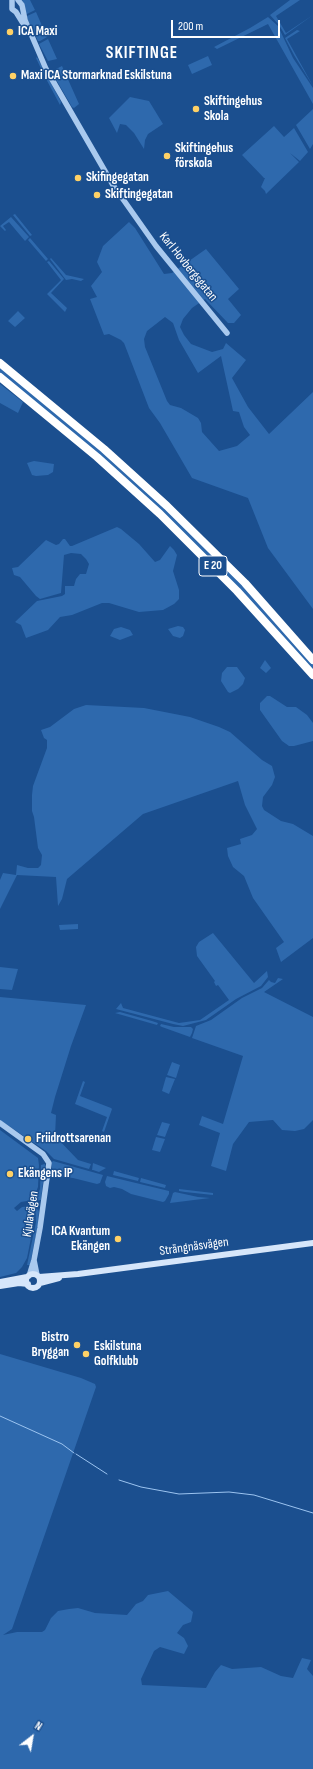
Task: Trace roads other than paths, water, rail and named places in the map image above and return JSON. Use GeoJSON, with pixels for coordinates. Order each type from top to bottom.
{"type":"FeatureCollection","features":[{"type":"Feature","properties":{"kind":"highway","name":"E 20"},"geometry":{"type":"LineString","coordinates":[[0,363],[82,431],[167,506],[245,583],[313,660]]}},
{"type":"Feature","properties":{"kind":"highway","name":"E 20"},"geometry":{"type":"LineString","coordinates":[[0,377],[97,457],[160,514],[238,591],[313,675]]}},
{"type":"Feature","properties":{"kind":"main road","name":"Strängnäsvägen"},"geometry":{"type":"LineString","coordinates":[[38,1278],[313,1243]]}},
{"type":"Feature","properties":{"kind":"main road"},"geometry":{"type":"LineString","coordinates":[[0,1282],[34,1274],[38,1278],[34,1287],[28,1284],[19,1283],[0,1286]]}},
{"type":"Feature","properties":{"kind":"main road"},"geometry":{"type":"LineString","coordinates":[[28,1276],[28,1284]]}},
{"type":"Feature","properties":{"kind":"street"},"geometry":{"type":"LineString","coordinates":[[12,2],[20,3],[20,11],[16,12]]}},
{"type":"Feature","properties":{"kind":"street","name":"Karl Hovbergsgatan"},"geometry":{"type":"LineString","coordinates":[[12,2],[12,9],[16,12],[41,62],[113,185],[114,191],[174,270],[227,333]]}},
{"type":"Feature","properties":{"kind":"street","name":"Karl Hovbergsgatan"},"geometry":{"type":"LineString","coordinates":[[20,3],[25,20],[46,69]]}},
{"type":"Feature","properties":{"kind":"street","name":"Kjulavägen"},"geometry":{"type":"LineString","coordinates":[[0,1123],[48,1159],[49,1169],[47,1185],[34,1260],[28,1276]]}},
{"type":"Feature","properties":{"kind":"street","name":"Kjulavägen"},"geometry":{"type":"LineString","coordinates":[[34,1260],[38,1278]]}},
{"type":"Feature","properties":{"kind":"waterway"},"geometry":{"type":"LineString","coordinates":[[0,1416],[62,1444],[74,1453]]}},
{"type":"Feature","properties":{"kind":"waterway"},"geometry":{"type":"LineString","coordinates":[[76,1454],[107,1474]]}},
{"type":"Feature","properties":{"kind":"waterway"},"geometry":{"type":"LineString","coordinates":[[119,1480],[141,1487],[179,1494],[229,1492],[254,1495],[313,1513]]}},
{"type":"Feature","properties":{"kind":"place","name":"ICA Maxi"},"geometry":{"type":"Point","coordinates":[10,32]}},
{"type":"Feature","properties":{"kind":"place","name":"Maxi ICA Stormarknad Eskilstuna"},"geometry":{"type":"Point","coordinates":[13,76]}},
{"type":"Feature","properties":{"kind":"place","name":"Skiftingehus Skola"},"geometry":{"type":"Point","coordinates":[196,109]}},
{"type":"Feature","properties":{"kind":"place","name":"Skiftingehus förskola"},"geometry":{"type":"Point","coordinates":[167,156]}},
{"type":"Feature","properties":{"kind":"place","name":"Skifingegatan"},"geometry":{"type":"Point","coordinates":[78,178]}},
{"type":"Feature","properties":{"kind":"place","name":"Skiftingegatan"},"geometry":{"type":"Point","coordinates":[97,195]}},
{"type":"Feature","properties":{"kind":"place","name":"Friidrottsarenan"},"geometry":{"type":"Point","coordinates":[28,1139]}},
{"type":"Feature","properties":{"kind":"place","name":"Ekängens IP"},"geometry":{"type":"Point","coordinates":[10,1174]}},
{"type":"Feature","properties":{"kind":"place","name":"ICA Kvantum Ekängen"},"geometry":{"type":"Point","coordinates":[118,1239]}},
{"type":"Feature","properties":{"kind":"place","name":"Bistro Bryggan"},"geometry":{"type":"Point","coordinates":[77,1345]}},
{"type":"Feature","properties":{"kind":"place","name":"Eskilstuna Golfklubb"},"geometry":{"type":"Point","coordinates":[86,1354]}},
{"type":"Feature","properties":{"kind":"district","name":"SKIFTINGE"},"geometry":{"type":"Point","coordinates":[142,54]}}]}
